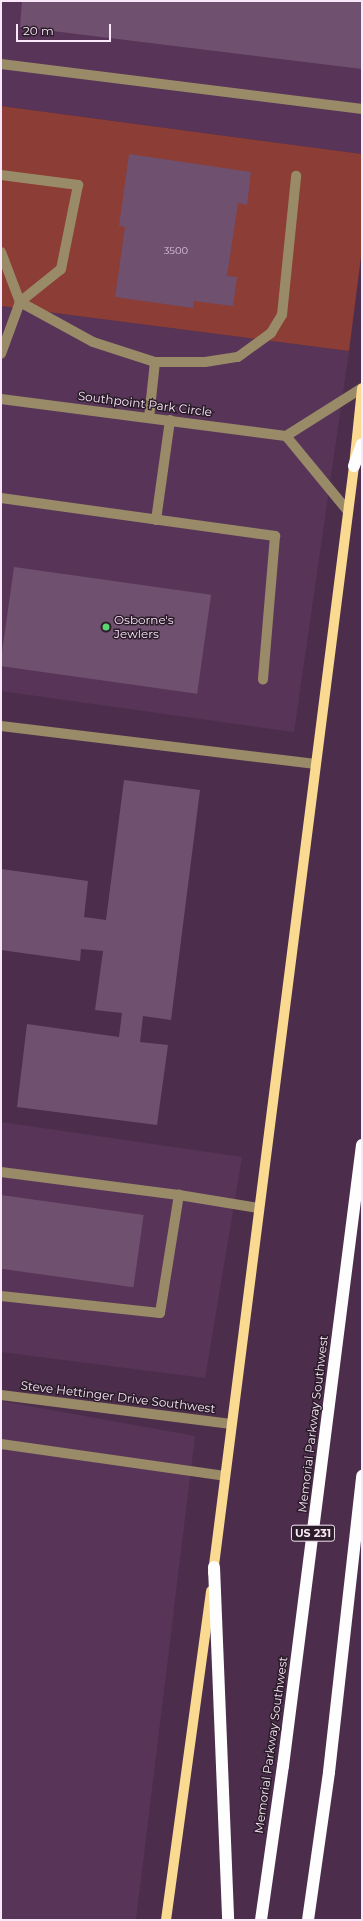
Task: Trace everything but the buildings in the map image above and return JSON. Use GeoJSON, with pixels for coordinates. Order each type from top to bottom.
{"type":"FeatureCollection","features":[{"type":"Feature","properties":{"kind":"highway"},"geometry":{"type":"LineString","coordinates":[[354,466],[362,444]]}},
{"type":"Feature","properties":{"kind":"highway","name":"Memorial Parkway Southwest"},"geometry":{"type":"LineString","coordinates":[[261,1920],[283,1766],[362,1145]]}},
{"type":"Feature","properties":{"kind":"highway"},"geometry":{"type":"LineString","coordinates":[[308,1920],[329,1772],[362,1476]]}},
{"type":"Feature","properties":{"kind":"highway"},"geometry":{"type":"LineString","coordinates":[[214,1567],[228,1920]]}},
{"type":"Feature","properties":{"kind":"main road"},"geometry":{"type":"LineString","coordinates":[[166,1920],[183,1786],[202,1664],[258,1208],[316,764],[347,510],[354,466],[362,388]]}},
{"type":"Feature","properties":{"kind":"street"},"geometry":{"type":"LineString","coordinates":[[1,64],[362,109]]}},
{"type":"Feature","properties":{"kind":"street"},"geometry":{"type":"LineString","coordinates":[[1,175],[78,185],[61,269],[20,302],[1,354]]}},
{"type":"Feature","properties":{"kind":"street"},"geometry":{"type":"LineString","coordinates":[[1,252],[20,302],[93,342],[155,362],[205,362],[238,357],[271,333],[282,315],[296,176]]}},
{"type":"Feature","properties":{"kind":"street"},"geometry":{"type":"LineString","coordinates":[[149,418],[155,362]]}},
{"type":"Feature","properties":{"kind":"street"},"geometry":{"type":"LineString","coordinates":[[347,510],[286,436],[362,388]]}},
{"type":"Feature","properties":{"kind":"street","name":"Southpoint Park Circle"},"geometry":{"type":"LineString","coordinates":[[1,399],[286,436]]}},
{"type":"Feature","properties":{"kind":"street"},"geometry":{"type":"LineString","coordinates":[[156,520],[170,420]]}},
{"type":"Feature","properties":{"kind":"street"},"geometry":{"type":"LineString","coordinates":[[1,498],[275,536],[263,679]]}},
{"type":"Feature","properties":{"kind":"street"},"geometry":{"type":"LineString","coordinates":[[1,726],[316,764]]}},
{"type":"Feature","properties":{"kind":"street"},"geometry":{"type":"LineString","coordinates":[[1,1172],[179,1195],[258,1208]]}},
{"type":"Feature","properties":{"kind":"street"},"geometry":{"type":"LineString","coordinates":[[1,1296],[160,1313],[179,1195]]}},
{"type":"Feature","properties":{"kind":"street","name":"Steve Hettinger Drive Southwest"},"geometry":{"type":"LineString","coordinates":[[1,1395],[231,1424]]}},
{"type":"Feature","properties":{"kind":"street"},"geometry":{"type":"LineString","coordinates":[[1,1444],[225,1476]]}},
{"type":"Feature","properties":{"kind":"shaded area"},"geometry":{"type":"Polygon","coordinates":[[[1,1],[362,1],[362,154],[1,106],[1,1]]]}},
{"type":"Feature","properties":{"kind":"shaded area"},"geometry":{"type":"Polygon","coordinates":[[[1,106],[362,154],[362,249],[349,351],[1,306],[1,106]]]}},
{"type":"Feature","properties":{"kind":"shaded area"},"geometry":{"type":"Polygon","coordinates":[[[1,306],[349,351],[294,732],[1,691],[1,306]]]}},
{"type":"Feature","properties":{"kind":"shaded area"},"geometry":{"type":"Polygon","coordinates":[[[1,1122],[242,1157],[205,1378],[1,1352],[1,1122]]]}},
{"type":"Feature","properties":{"kind":"shaded area"},"geometry":{"type":"Polygon","coordinates":[[[1,1401],[195,1436],[136,1920],[1,1920],[1,1401]]]}},
{"type":"Feature","properties":{"kind":"place","name":"Osborne's Jewlers"},"geometry":{"type":"Point","coordinates":[106,627]}}]}
